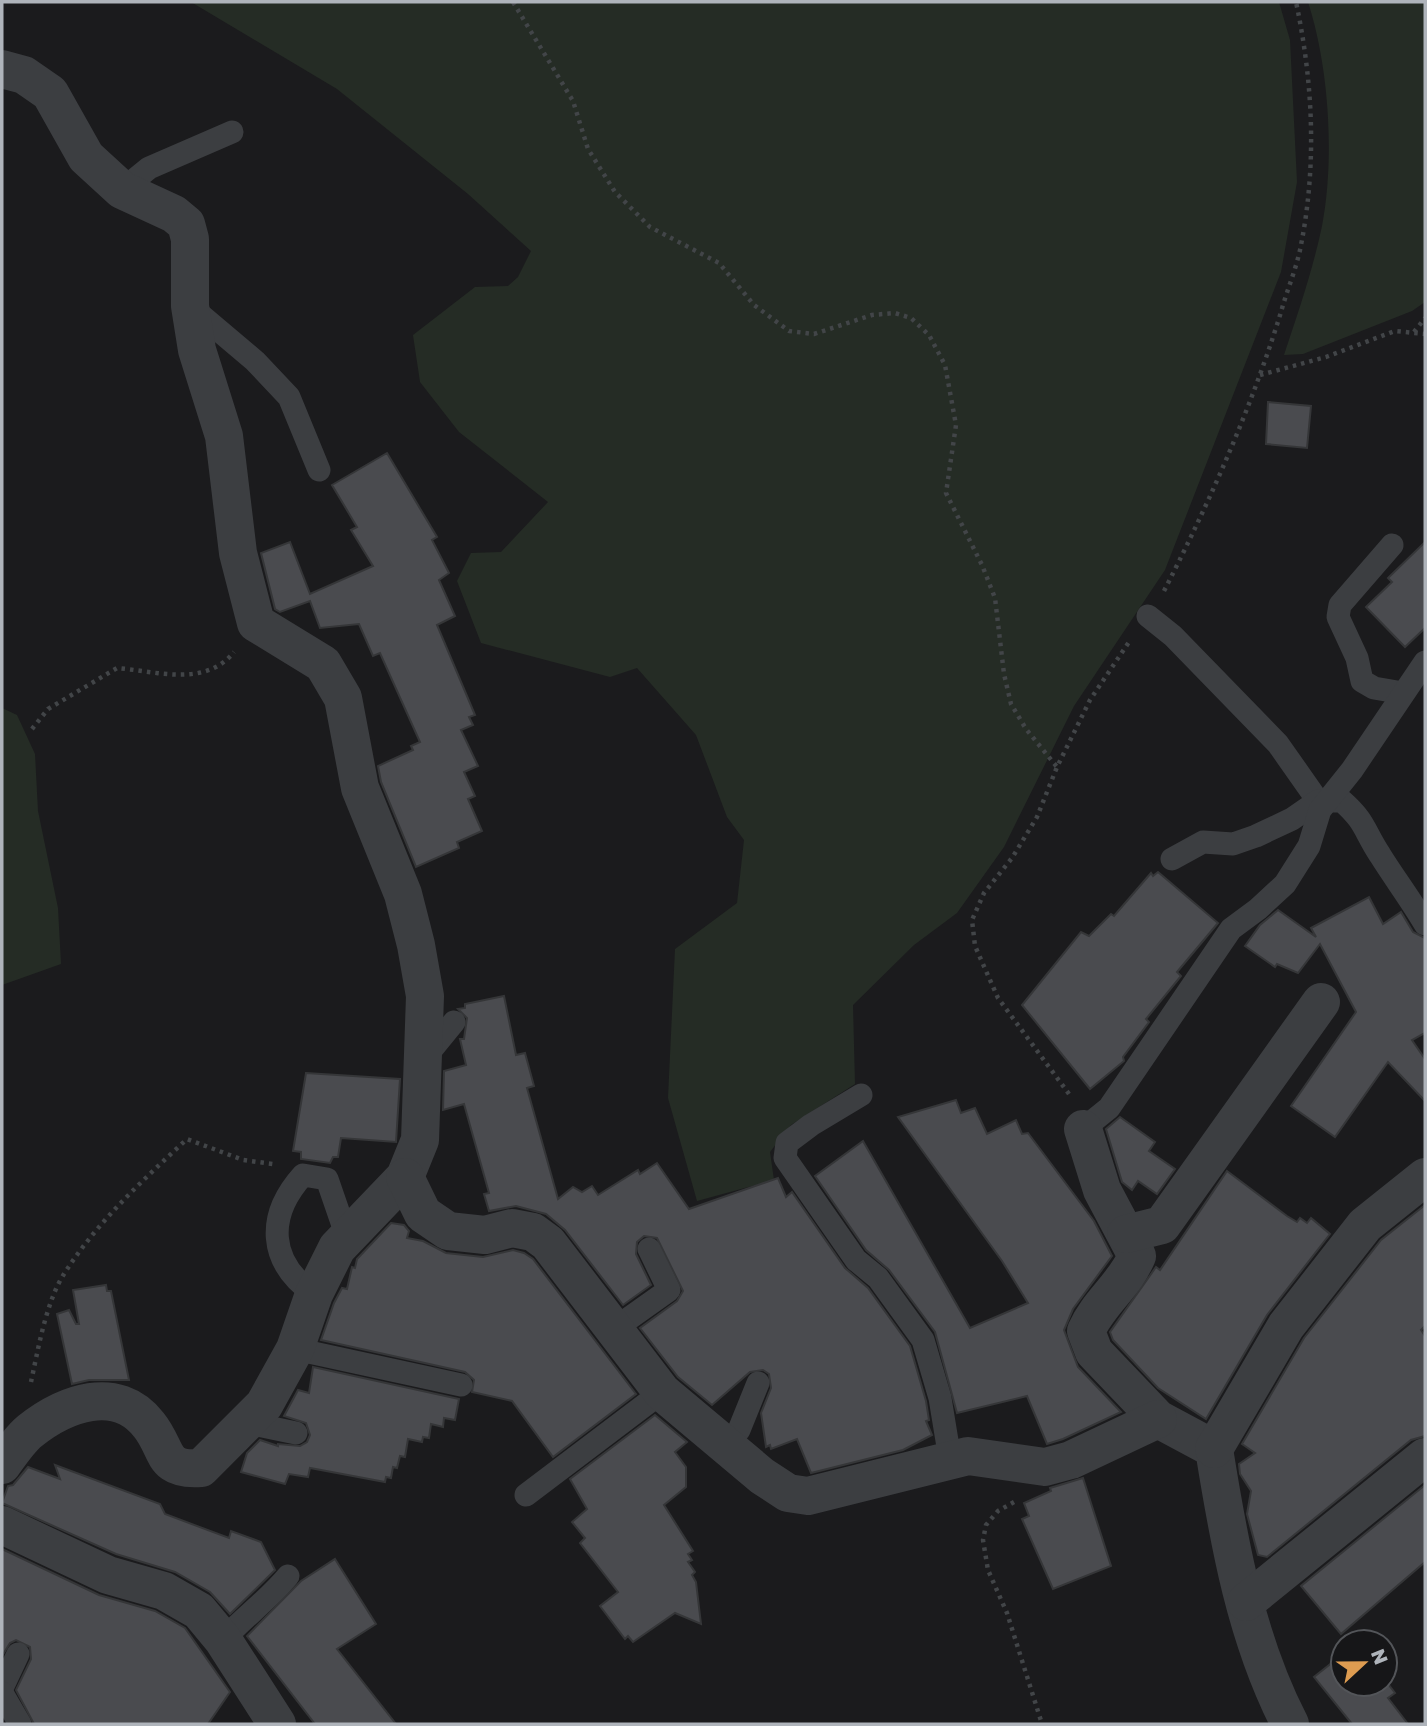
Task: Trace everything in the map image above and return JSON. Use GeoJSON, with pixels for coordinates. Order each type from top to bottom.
{"type":"FeatureCollection","features":[{"type":"Feature","properties":{"kind":"street"},"geometry":{"type":"LineString","coordinates":[[2,69],[24,75],[50,93],[86,157],[122,190],[174,214],[186,224],[190,239],[190,306],[197,350],[224,436],[238,553],[256,623],[323,664],[343,698],[360,788],[403,894],[425,996],[420,1140],[405,1177],[337,1248],[314,1294],[295,1349],[264,1405],[248,1423],[201,1468],[184,1469],[168,1461],[149,1425],[128,1405],[94,1399],[65,1410],[29,1432],[2,1465]]}},
{"type":"Feature","properties":{"kind":"street"},"geometry":{"type":"LineString","coordinates":[[1126,1234],[1162,1224],[1321,1002]]}},
{"type":"Feature","properties":{"kind":"street"},"geometry":{"type":"LineString","coordinates":[[1083,1129],[1102,1190],[1138,1256],[1128,1278],[1093,1315],[1086,1331],[1094,1352],[1158,1419],[1214,1449]]}},
{"type":"Feature","properties":{"kind":"street"},"geometry":{"type":"LineString","coordinates":[[405,1177],[423,1214],[448,1231],[485,1234],[512,1228],[533,1232],[548,1243],[662,1392],[726,1443],[762,1476],[788,1493],[808,1496],[968,1456],[1045,1467],[1071,1460],[1158,1419]]}},
{"type":"Feature","properties":{"kind":"street"},"geometry":{"type":"LineString","coordinates":[[1290,1724],[1270,1685],[1230,1548],[1214,1449],[1286,1326],[1333,1265],[1365,1225],[1425,1177]]}},
{"type":"Feature","properties":{"kind":"street"},"geometry":{"type":"LineString","coordinates":[[1246,1602],[1425,1457]]}},
{"type":"Feature","properties":{"kind":"street"},"geometry":{"type":"LineString","coordinates":[[2,1525],[108,1575],[164,1591],[199,1611],[223,1640],[277,1724]]}},
{"type":"Feature","properties":{"kind":"lane"},"geometry":{"type":"LineString","coordinates":[[122,190],[149,168],[232,132]]}},
{"type":"Feature","properties":{"kind":"lane"},"geometry":{"type":"LineString","coordinates":[[190,306],[255,361],[289,397],[319,470]]}},
{"type":"Feature","properties":{"kind":"lane"},"geometry":{"type":"LineString","coordinates":[[1392,545],[1340,605],[1338,617],[1357,658],[1362,681],[1374,688],[1402,693]]}},
{"type":"Feature","properties":{"kind":"lane"},"geometry":{"type":"LineString","coordinates":[[1148,616],[1172,636],[1278,744],[1322,801]]}},
{"type":"Feature","properties":{"kind":"lane"},"geometry":{"type":"LineString","coordinates":[[1172,859],[1203,842],[1233,844],[1256,836],[1322,801],[1352,770],[1425,662]]}},
{"type":"Feature","properties":{"kind":"lane"},"geometry":{"type":"LineString","coordinates":[[1322,801],[1342,801],[1362,819],[1378,854],[1406,891],[1425,925]]}},
{"type":"Feature","properties":{"kind":"lane"},"geometry":{"type":"LineString","coordinates":[[1083,1129],[1109,1108],[1231,929],[1286,884],[1308,846],[1322,801]]}},
{"type":"Feature","properties":{"kind":"lane"},"geometry":{"type":"LineString","coordinates":[[423,1060],[454,1022]]}},
{"type":"Feature","properties":{"kind":"lane"},"geometry":{"type":"LineString","coordinates":[[862,1095],[811,1125],[787,1143],[785,1158],[856,1260],[878,1278],[923,1340],[940,1398],[950,1459]]}},
{"type":"Feature","properties":{"kind":"lane"},"geometry":{"type":"LineString","coordinates":[[314,1294],[294,1280],[280,1258],[277,1228],[286,1194],[303,1175],[327,1179],[347,1237]]}},
{"type":"Feature","properties":{"kind":"lane"},"geometry":{"type":"LineString","coordinates":[[614,1329],[669,1290],[649,1249]]}},
{"type":"Feature","properties":{"kind":"lane"},"geometry":{"type":"LineString","coordinates":[[295,1349],[461,1385]]}},
{"type":"Feature","properties":{"kind":"lane"},"geometry":{"type":"LineString","coordinates":[[726,1443],[739,1430],[758,1383]]}},
{"type":"Feature","properties":{"kind":"lane"},"geometry":{"type":"LineString","coordinates":[[526,1495],[662,1392]]}},
{"type":"Feature","properties":{"kind":"lane"},"geometry":{"type":"LineString","coordinates":[[248,1423],[296,1433]]}},
{"type":"Feature","properties":{"kind":"lane"},"geometry":{"type":"LineString","coordinates":[[223,1640],[288,1577]]}},
{"type":"Feature","properties":{"kind":"lane"},"geometry":{"type":"LineString","coordinates":[[18,1654],[2,1690],[20,1724]]}},
{"type":"Feature","properties":{"kind":"path"},"geometry":{"type":"LineString","coordinates":[[513,2],[573,101],[588,149],[615,192],[650,227],[719,263],[754,305],[789,331],[814,334],[872,315],[895,313],[911,318],[929,335],[945,365],[956,425],[946,493],[982,565],[995,598],[1004,674],[1011,704],[1026,729],[1057,767]]}},
{"type":"Feature","properties":{"kind":"path"},"geometry":{"type":"LineString","coordinates":[[1083,1129],[1068,1090],[998,998],[975,946],[972,920],[984,893],[1012,858],[1038,817],[1057,767],[1090,700],[1148,616],[1194,534],[1235,442],[1259,375],[1301,246],[1312,148],[1310,86],[1296,2]]}},
{"type":"Feature","properties":{"kind":"path"},"geometry":{"type":"LineString","coordinates":[[1414,332],[1425,318]]}},
{"type":"Feature","properties":{"kind":"path"},"geometry":{"type":"LineString","coordinates":[[1259,375],[1326,357],[1395,331],[1425,334]]}},
{"type":"Feature","properties":{"kind":"path"},"geometry":{"type":"LineString","coordinates":[[32,729],[48,709],[117,668],[170,677],[198,673],[230,657],[256,623]]}},
{"type":"Feature","properties":{"kind":"path"},"geometry":{"type":"LineString","coordinates":[[29,1432],[30,1386],[41,1335],[63,1276],[116,1206],[187,1139],[243,1160],[291,1167],[303,1175]]}},
{"type":"Feature","properties":{"kind":"path"},"geometry":{"type":"LineString","coordinates":[[1042,1724],[1007,1613],[988,1570],[983,1540],[986,1525],[998,1511],[1043,1480],[1045,1467]]}},
{"type":"Feature","properties":{"kind":"shaded area"},"geometry":{"type":"Polygon","coordinates":[[[191,2],[1279,2],[1290,40],[1297,182],[1281,272],[1165,570],[1074,706],[1004,847],[957,913],[914,945],[853,1005],[855,1084],[791,1125],[770,1152],[774,1180],[697,1201],[668,1098],[675,949],[737,903],[744,840],[727,817],[696,735],[637,668],[610,677],[481,643],[457,581],[471,553],[501,552],[548,502],[459,432],[420,382],[413,335],[475,287],[508,286],[518,277],[531,251],[468,194],[337,89],[191,2]]]}},
{"type":"Feature","properties":{"kind":"shaded area"},"geometry":{"type":"Polygon","coordinates":[[[1308,2],[1425,2],[1425,302],[1412,311],[1303,354],[1284,355],[1322,226],[1328,171],[1325,84],[1308,2]]]}},
{"type":"Feature","properties":{"kind":"shaded area"},"geometry":{"type":"Polygon","coordinates":[[[2,708],[17,715],[35,754],[38,811],[58,908],[61,964],[2,985],[2,708]]]}},
{"type":"Feature","properties":{"kind":"building"},"geometry":{"type":"Polygon","coordinates":[[[1268,402],[1311,406],[1307,448],[1266,444],[1268,402]]]}},
{"type":"Feature","properties":{"kind":"building"},"geometry":{"type":"Polygon","coordinates":[[[387,453],[437,537],[432,540],[449,573],[439,580],[455,616],[437,625],[475,715],[469,717],[473,725],[461,730],[478,766],[464,772],[475,796],[468,799],[482,831],[457,842],[459,848],[416,867],[381,782],[378,766],[413,750],[411,746],[420,742],[380,653],[373,656],[359,624],[320,628],[310,601],[280,612],[275,609],[261,553],[290,542],[310,594],[373,566],[351,530],[357,527],[332,485],[387,453]]]}},
{"type":"Feature","properties":{"kind":"building"},"geometry":{"type":"Polygon","coordinates":[[[1425,542],[1425,628],[1405,647],[1366,607],[1392,582],[1388,578],[1425,542]]]}},
{"type":"Feature","properties":{"kind":"building"},"geometry":{"type":"Polygon","coordinates":[[[1158,872],[1218,923],[1177,972],[1181,976],[1146,1019],[1149,1022],[1123,1057],[1124,1061],[1090,1089],[1022,1005],[1081,932],[1089,936],[1111,914],[1114,916],[1151,873],[1153,876],[1158,872]]]}},
{"type":"Feature","properties":{"kind":"building"},"geometry":{"type":"Polygon","coordinates":[[[1369,897],[1383,924],[1401,912],[1413,932],[1425,938],[1425,1033],[1412,1040],[1425,1059],[1425,1101],[1388,1062],[1335,1137],[1291,1106],[1356,1012],[1320,944],[1298,973],[1277,964],[1275,967],[1245,946],[1260,925],[1278,910],[1316,937],[1311,928],[1369,897]]]}},
{"type":"Feature","properties":{"kind":"building"},"geometry":{"type":"Polygon","coordinates":[[[504,996],[516,1055],[525,1053],[534,1086],[527,1088],[558,1199],[573,1187],[582,1192],[592,1186],[598,1195],[638,1170],[640,1174],[657,1163],[689,1209],[778,1178],[786,1197],[792,1192],[845,1268],[868,1288],[910,1346],[926,1401],[929,1420],[926,1421],[932,1435],[903,1450],[811,1473],[797,1439],[771,1449],[770,1445],[766,1447],[761,1413],[771,1388],[769,1374],[763,1370],[750,1372],[712,1405],[678,1377],[640,1328],[677,1301],[683,1291],[657,1238],[644,1236],[637,1242],[636,1254],[651,1285],[623,1305],[565,1230],[546,1214],[516,1206],[489,1211],[484,1194],[489,1193],[464,1104],[443,1110],[444,1071],[466,1065],[460,1039],[464,1039],[467,1018],[458,1009],[465,1008],[465,1004],[504,996]]]}},
{"type":"Feature","properties":{"kind":"building"},"geometry":{"type":"Polygon","coordinates":[[[306,1073],[400,1079],[396,1142],[341,1138],[338,1157],[333,1157],[330,1163],[301,1159],[301,1152],[293,1151],[306,1073]]]}},
{"type":"Feature","properties":{"kind":"building"},"geometry":{"type":"Polygon","coordinates":[[[956,1100],[961,1113],[975,1108],[987,1134],[1016,1120],[1022,1134],[1028,1133],[1094,1221],[1112,1256],[1073,1309],[1064,1330],[1078,1367],[1121,1412],[1047,1444],[1027,1396],[957,1413],[935,1332],[889,1270],[866,1250],[815,1176],[863,1141],[970,1328],[1028,1303],[1002,1261],[898,1117],[956,1100]]]}},
{"type":"Feature","properties":{"kind":"building"},"geometry":{"type":"Polygon","coordinates":[[[1120,1117],[1155,1142],[1149,1151],[1175,1169],[1157,1194],[1138,1181],[1132,1190],[1122,1182],[1106,1129],[1120,1117]]]}},
{"type":"Feature","properties":{"kind":"building"},"geometry":{"type":"Polygon","coordinates":[[[1227,1171],[1287,1216],[1297,1222],[1300,1218],[1307,1223],[1311,1218],[1330,1234],[1267,1315],[1206,1419],[1158,1388],[1113,1340],[1110,1332],[1156,1267],[1160,1270],[1227,1171]]]}},
{"type":"Feature","properties":{"kind":"building"},"geometry":{"type":"Polygon","coordinates":[[[1425,1205],[1425,1326],[1421,1330],[1425,1336],[1425,1436],[1411,1440],[1267,1557],[1258,1555],[1247,1514],[1251,1491],[1240,1474],[1239,1464],[1255,1453],[1242,1444],[1304,1338],[1381,1240],[1425,1205]]]}},
{"type":"Feature","properties":{"kind":"building"},"geometry":{"type":"Polygon","coordinates":[[[391,1223],[404,1225],[409,1231],[407,1238],[423,1241],[446,1253],[483,1257],[513,1250],[533,1259],[636,1394],[553,1457],[512,1401],[472,1392],[474,1380],[465,1372],[321,1340],[334,1303],[342,1288],[347,1289],[352,1267],[355,1268],[357,1259],[391,1223]]]}},
{"type":"Feature","properties":{"kind":"building"},"geometry":{"type":"Polygon","coordinates":[[[106,1285],[107,1291],[111,1291],[129,1380],[89,1380],[72,1384],[57,1314],[69,1310],[76,1324],[79,1324],[73,1290],[106,1285]]]}},
{"type":"Feature","properties":{"kind":"building"},"geometry":{"type":"Polygon","coordinates":[[[313,1367],[459,1399],[455,1420],[444,1418],[443,1427],[431,1424],[429,1438],[423,1437],[422,1442],[408,1439],[405,1457],[400,1456],[397,1468],[393,1467],[391,1478],[386,1477],[385,1482],[310,1468],[308,1477],[289,1474],[285,1484],[241,1472],[247,1453],[260,1440],[278,1446],[300,1446],[307,1442],[310,1435],[306,1423],[284,1416],[298,1390],[309,1393],[313,1367]]]}},
{"type":"Feature","properties":{"kind":"building"},"geometry":{"type":"Polygon","coordinates":[[[655,1415],[687,1442],[675,1452],[686,1467],[686,1487],[664,1505],[693,1551],[688,1554],[692,1560],[688,1562],[695,1572],[692,1575],[696,1582],[701,1624],[675,1613],[633,1642],[628,1636],[625,1639],[600,1606],[618,1592],[580,1543],[585,1538],[572,1522],[587,1509],[570,1479],[655,1415]]]}},
{"type":"Feature","properties":{"kind":"building"},"geometry":{"type":"Polygon","coordinates":[[[55,1465],[160,1504],[165,1514],[229,1538],[231,1531],[261,1542],[275,1570],[230,1614],[210,1592],[175,1572],[116,1554],[2,1503],[8,1486],[13,1485],[28,1467],[60,1479],[55,1465]]]}},
{"type":"Feature","properties":{"kind":"building"},"geometry":{"type":"Polygon","coordinates":[[[1083,1478],[1111,1566],[1053,1589],[1022,1519],[1029,1516],[1024,1503],[1051,1491],[1050,1488],[1083,1478]]]}},
{"type":"Feature","properties":{"kind":"building"},"geometry":{"type":"Polygon","coordinates":[[[1425,1485],[1425,1562],[1348,1628],[1336,1628],[1301,1586],[1425,1485]]]}},
{"type":"Feature","properties":{"kind":"building"},"geometry":{"type":"Polygon","coordinates":[[[2,1549],[99,1595],[155,1611],[185,1628],[230,1692],[208,1724],[34,1724],[16,1690],[31,1659],[30,1647],[16,1640],[10,1643],[2,1656],[2,1549]]]}},
{"type":"Feature","properties":{"kind":"building"},"geometry":{"type":"Polygon","coordinates":[[[335,1559],[376,1624],[337,1649],[396,1724],[315,1724],[247,1636],[301,1581],[335,1559]]]}},
{"type":"Feature","properties":{"kind":"building"},"geometry":{"type":"Polygon","coordinates":[[[1329,1665],[1329,1696],[1314,1677],[1329,1665]]]}},
{"type":"Feature","properties":{"kind":"building"},"geometry":{"type":"Polygon","coordinates":[[[1331,1698],[1388,1698],[1408,1724],[1352,1724],[1331,1698]]]}}]}
